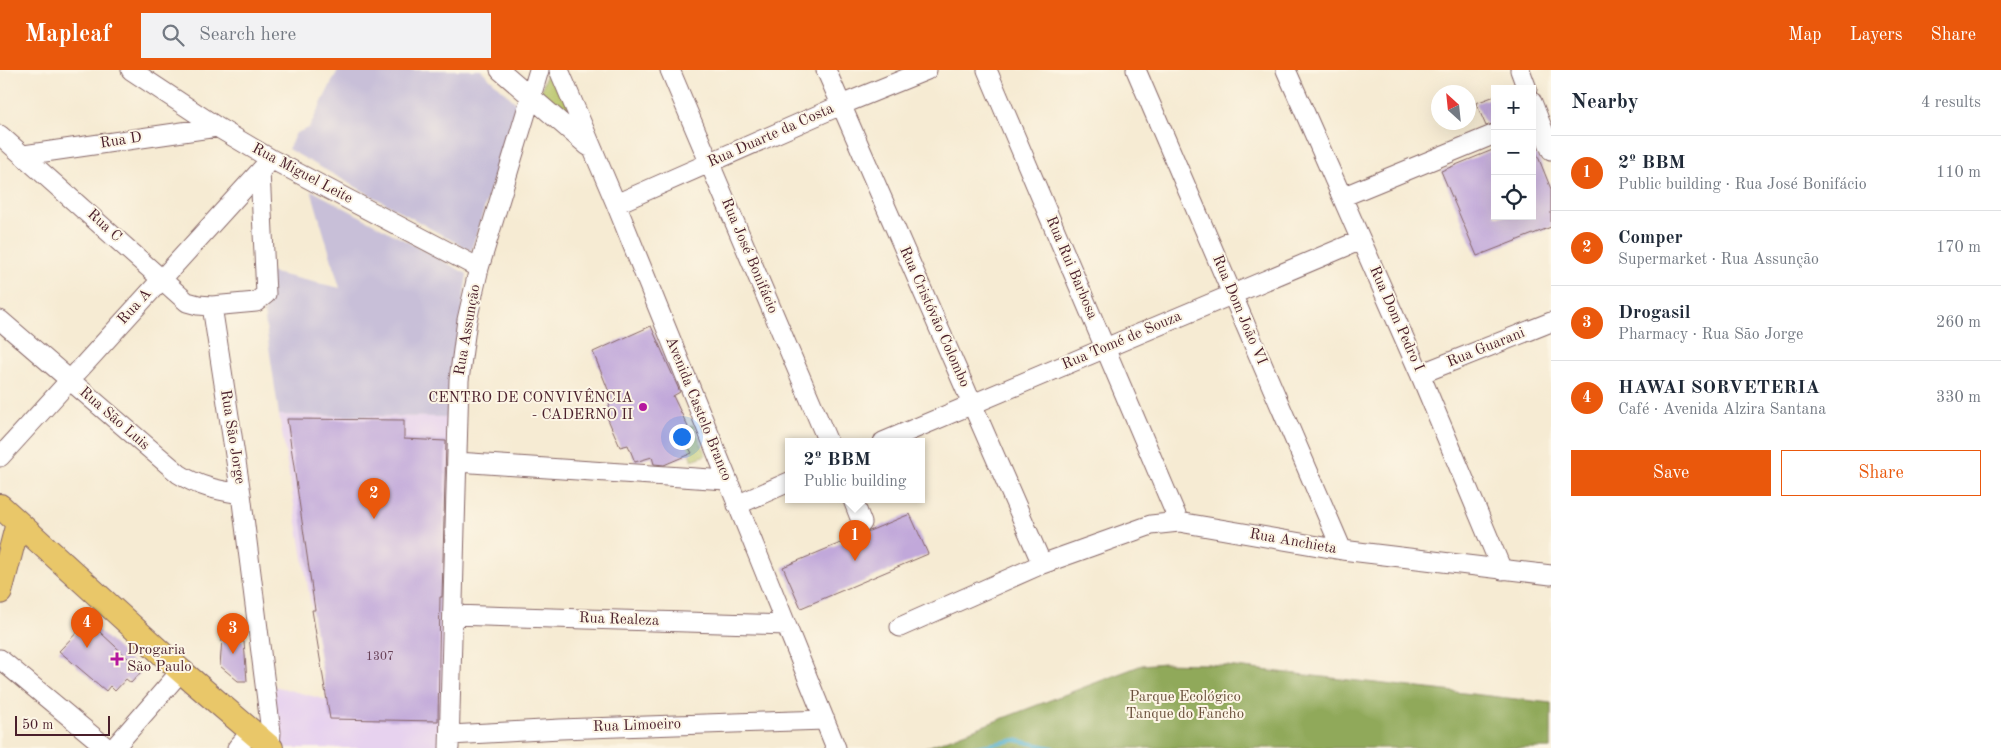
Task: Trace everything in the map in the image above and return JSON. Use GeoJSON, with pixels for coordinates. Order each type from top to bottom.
{"type":"FeatureCollection","features":[{"type":"Feature","properties":{"kind":"main road"},"geometry":{"type":"LineString","coordinates":[[0,506],[181,670],[245,740],[271,748]]}},
{"type":"Feature","properties":{"kind":"main road"},"geometry":{"type":"LineString","coordinates":[[0,592],[18,523]]}},
{"type":"Feature","properties":{"kind":"street","name":"Rua Miguel Leite"},"geometry":{"type":"LineString","coordinates":[[131,70],[217,127],[266,165],[479,268]]}},
{"type":"Feature","properties":{"kind":"street"},"geometry":{"type":"LineString","coordinates":[[500,70],[591,148]]}},
{"type":"Feature","properties":{"kind":"street","name":"Rua Assunção"},"geometry":{"type":"LineString","coordinates":[[449,742],[459,380],[467,320],[479,268],[539,70]]}},
{"type":"Feature","properties":{"kind":"street","name":"Avenida Castelo Branco"},"geometry":{"type":"LineString","coordinates":[[559,70],[616,204],[836,748]]}},
{"type":"Feature","properties":{"kind":"street","name":"Rua José Bonifácio"},"geometry":{"type":"LineString","coordinates":[[670,70],[826,438]]}},
{"type":"Feature","properties":{"kind":"street","name":"Rua Cristóvão Colombo"},"geometry":{"type":"LineString","coordinates":[[826,70],[1042,564]]}},
{"type":"Feature","properties":{"kind":"street","name":"Rua Duarte da Costa"},"geometry":{"type":"LineString","coordinates":[[616,204],[841,105],[927,70]]}},
{"type":"Feature","properties":{"kind":"street","name":"Rua Rui Barbosa"},"geometry":{"type":"LineString","coordinates":[[987,70],[1179,522]]}},
{"type":"Feature","properties":{"kind":"street","name":"Rua Dom João VI"},"geometry":{"type":"LineString","coordinates":[[1136,70],[1342,550]]}},
{"type":"Feature","properties":{"kind":"street","name":"Rua Dom Pedro I"},"geometry":{"type":"LineString","coordinates":[[1286,70],[1420,374],[1502,570]]}},
{"type":"Feature","properties":{"kind":"street"},"geometry":{"type":"LineString","coordinates":[[1520,70],[1526,85]]}},
{"type":"Feature","properties":{"kind":"street"},"geometry":{"type":"LineString","coordinates":[[1538,114],[1551,150]]}},
{"type":"Feature","properties":{"kind":"street","name":"Rua D"},"geometry":{"type":"LineString","coordinates":[[24,156],[217,127]]}},
{"type":"Feature","properties":{"kind":"street","name":"Rua C"},"geometry":{"type":"LineString","coordinates":[[0,135],[187,302],[212,306]]}},
{"type":"Feature","properties":{"kind":"street"},"geometry":{"type":"LineString","coordinates":[[1342,197],[1491,136]]}},
{"type":"Feature","properties":{"kind":"street"},"geometry":{"type":"LineString","coordinates":[[212,306],[256,302],[266,294],[266,165]]}},
{"type":"Feature","properties":{"kind":"street","name":"Rua A"},"geometry":{"type":"LineString","coordinates":[[0,457],[161,278],[266,165]]}},
{"type":"Feature","properties":{"kind":"street","name":"Rua Tomé de Souza"},"geometry":{"type":"LineString","coordinates":[[892,438],[1361,240]]}},
{"type":"Feature","properties":{"kind":"street","name":"Rua São Jorge"},"geometry":{"type":"LineString","coordinates":[[212,306],[240,494],[271,732],[271,748]]}},
{"type":"Feature","properties":{"kind":"street","name":"Rua Guarani"},"geometry":{"type":"LineString","coordinates":[[1420,374],[1551,322]]}},
{"type":"Feature","properties":{"kind":"street","name":"Rua São Luis"},"geometry":{"type":"LineString","coordinates":[[4,331],[69,380],[179,474],[194,484],[240,494]]}},
{"type":"Feature","properties":{"kind":"street"},"geometry":{"type":"LineString","coordinates":[[457,462],[726,480]]}},
{"type":"Feature","properties":{"kind":"street"},"geometry":{"type":"LineString","coordinates":[[737,505],[785,484]]}},
{"type":"Feature","properties":{"kind":"street"},"geometry":{"type":"LineString","coordinates":[[854,503],[862,523]]}},
{"type":"Feature","properties":{"kind":"street","name":"Rua Anchieta"},"geometry":{"type":"LineString","coordinates":[[900,627],[1042,564],[1151,525],[1179,522],[1342,550],[1551,575]]}},
{"type":"Feature","properties":{"kind":"street","name":"Rua Realeza"},"geometry":{"type":"LineString","coordinates":[[453,615],[786,625]]}},
{"type":"Feature","properties":{"kind":"street"},"geometry":{"type":"LineString","coordinates":[[0,659],[106,748]]}},
{"type":"Feature","properties":{"kind":"street"},"geometry":{"type":"LineString","coordinates":[[114,748],[181,670]]}},
{"type":"Feature","properties":{"kind":"street","name":"Rua Limoeiro"},"geometry":{"type":"LineString","coordinates":[[449,742],[560,729],[825,720]]}},
{"type":"Feature","properties":{"kind":"shaded area"},"geometry":{"type":"Polygon","coordinates":[[[338,70],[481,70],[517,104],[471,251],[288,149],[296,133],[309,128],[338,70]]]}},
{"type":"Feature","properties":{"kind":"shaded area"},"geometry":{"type":"Polygon","coordinates":[[[311,190],[467,274],[447,417],[279,415],[264,313],[270,296],[269,272],[340,288],[311,190]]]}},
{"type":"Feature","properties":{"kind":"shaded area"},"geometry":{"type":"Polygon","coordinates":[[[279,415],[453,417],[446,748],[286,748],[275,738],[274,686],[327,700],[279,415]]]}},
{"type":"Feature","properties":{"kind":"green space"},"geometry":{"type":"Polygon","coordinates":[[[547,70],[553,70],[572,115],[541,92],[547,70]]]}},
{"type":"Feature","properties":{"kind":"green space"},"geometry":{"type":"Polygon","coordinates":[[[693,425],[706,455],[692,460],[679,431],[693,425]]]}},
{"type":"Feature","properties":{"kind":"green space","name":"Parque Ecológico Tanque do Fancho"},"geometry":{"type":"Polygon","coordinates":[[[1164,663],[1209,664],[1551,703],[1551,748],[925,748],[1142,665],[1164,663]]]}},
{"type":"Feature","properties":{"kind":"building"},"geometry":{"type":"Polygon","coordinates":[[[1491,97],[1491,124],[1486,126],[1476,103],[1491,97]]]}},
{"type":"Feature","properties":{"kind":"building"},"geometry":{"type":"Polygon","coordinates":[[[1491,151],[1491,220],[1536,220],[1536,152],[1551,189],[1551,227],[1477,256],[1441,171],[1491,151]]]}},
{"type":"Feature","properties":{"kind":"building","name":"CENTRO DE CONVIVÊNCIA - CADERNO II"},"geometry":{"type":"Polygon","coordinates":[[[651,326],[680,392],[673,396],[688,427],[679,431],[692,453],[664,465],[654,464],[652,457],[635,462],[628,445],[620,447],[607,417],[611,397],[593,352],[651,326]]]}},
{"type":"Feature","properties":{"kind":"building"},"geometry":{"type":"Polygon","coordinates":[[[287,419],[404,420],[404,439],[446,441],[442,597],[440,597],[438,721],[330,719],[312,610],[315,610],[287,419]]]}},
{"type":"Feature","properties":{"kind":"building"},"geometry":{"type":"Polygon","coordinates":[[[910,514],[928,554],[801,608],[783,567],[910,514]]]}},
{"type":"Feature","properties":{"kind":"building"},"geometry":{"type":"Polygon","coordinates":[[[88,621],[142,671],[131,683],[126,679],[115,691],[110,686],[106,691],[59,651],[88,621]]]}},
{"type":"Feature","properties":{"kind":"building"},"geometry":{"type":"Polygon","coordinates":[[[223,625],[244,642],[247,681],[238,681],[220,666],[223,625]]]}},
{"type":"Feature","properties":{"kind":"waterway"},"geometry":{"type":"LineString","coordinates":[[971,748],[1015,740],[1053,748]]}},
{"type":"Feature","properties":{"kind":"place","name":"CENTRO DE CONVIVÊNCIA - CADERNO II"},"geometry":{"type":"Point","coordinates":[643,407]}},
{"type":"Feature","properties":{"kind":"place","name":"Comper"},"geometry":{"type":"Point","coordinates":[374,519]}},
{"type":"Feature","properties":{"kind":"place","name":"2º BBM"},"geometry":{"type":"Point","coordinates":[855,561]}},
{"type":"Feature","properties":{"kind":"place","name":"HAWAI SORVETERIA"},"geometry":{"type":"Point","coordinates":[87,648]}},
{"type":"Feature","properties":{"kind":"place","name":"Drogasil"},"geometry":{"type":"Point","coordinates":[233,654]}},
{"type":"Feature","properties":{"kind":"place","name":"Drogaria São Paulo"},"geometry":{"type":"Point","coordinates":[117,659]}}]}
